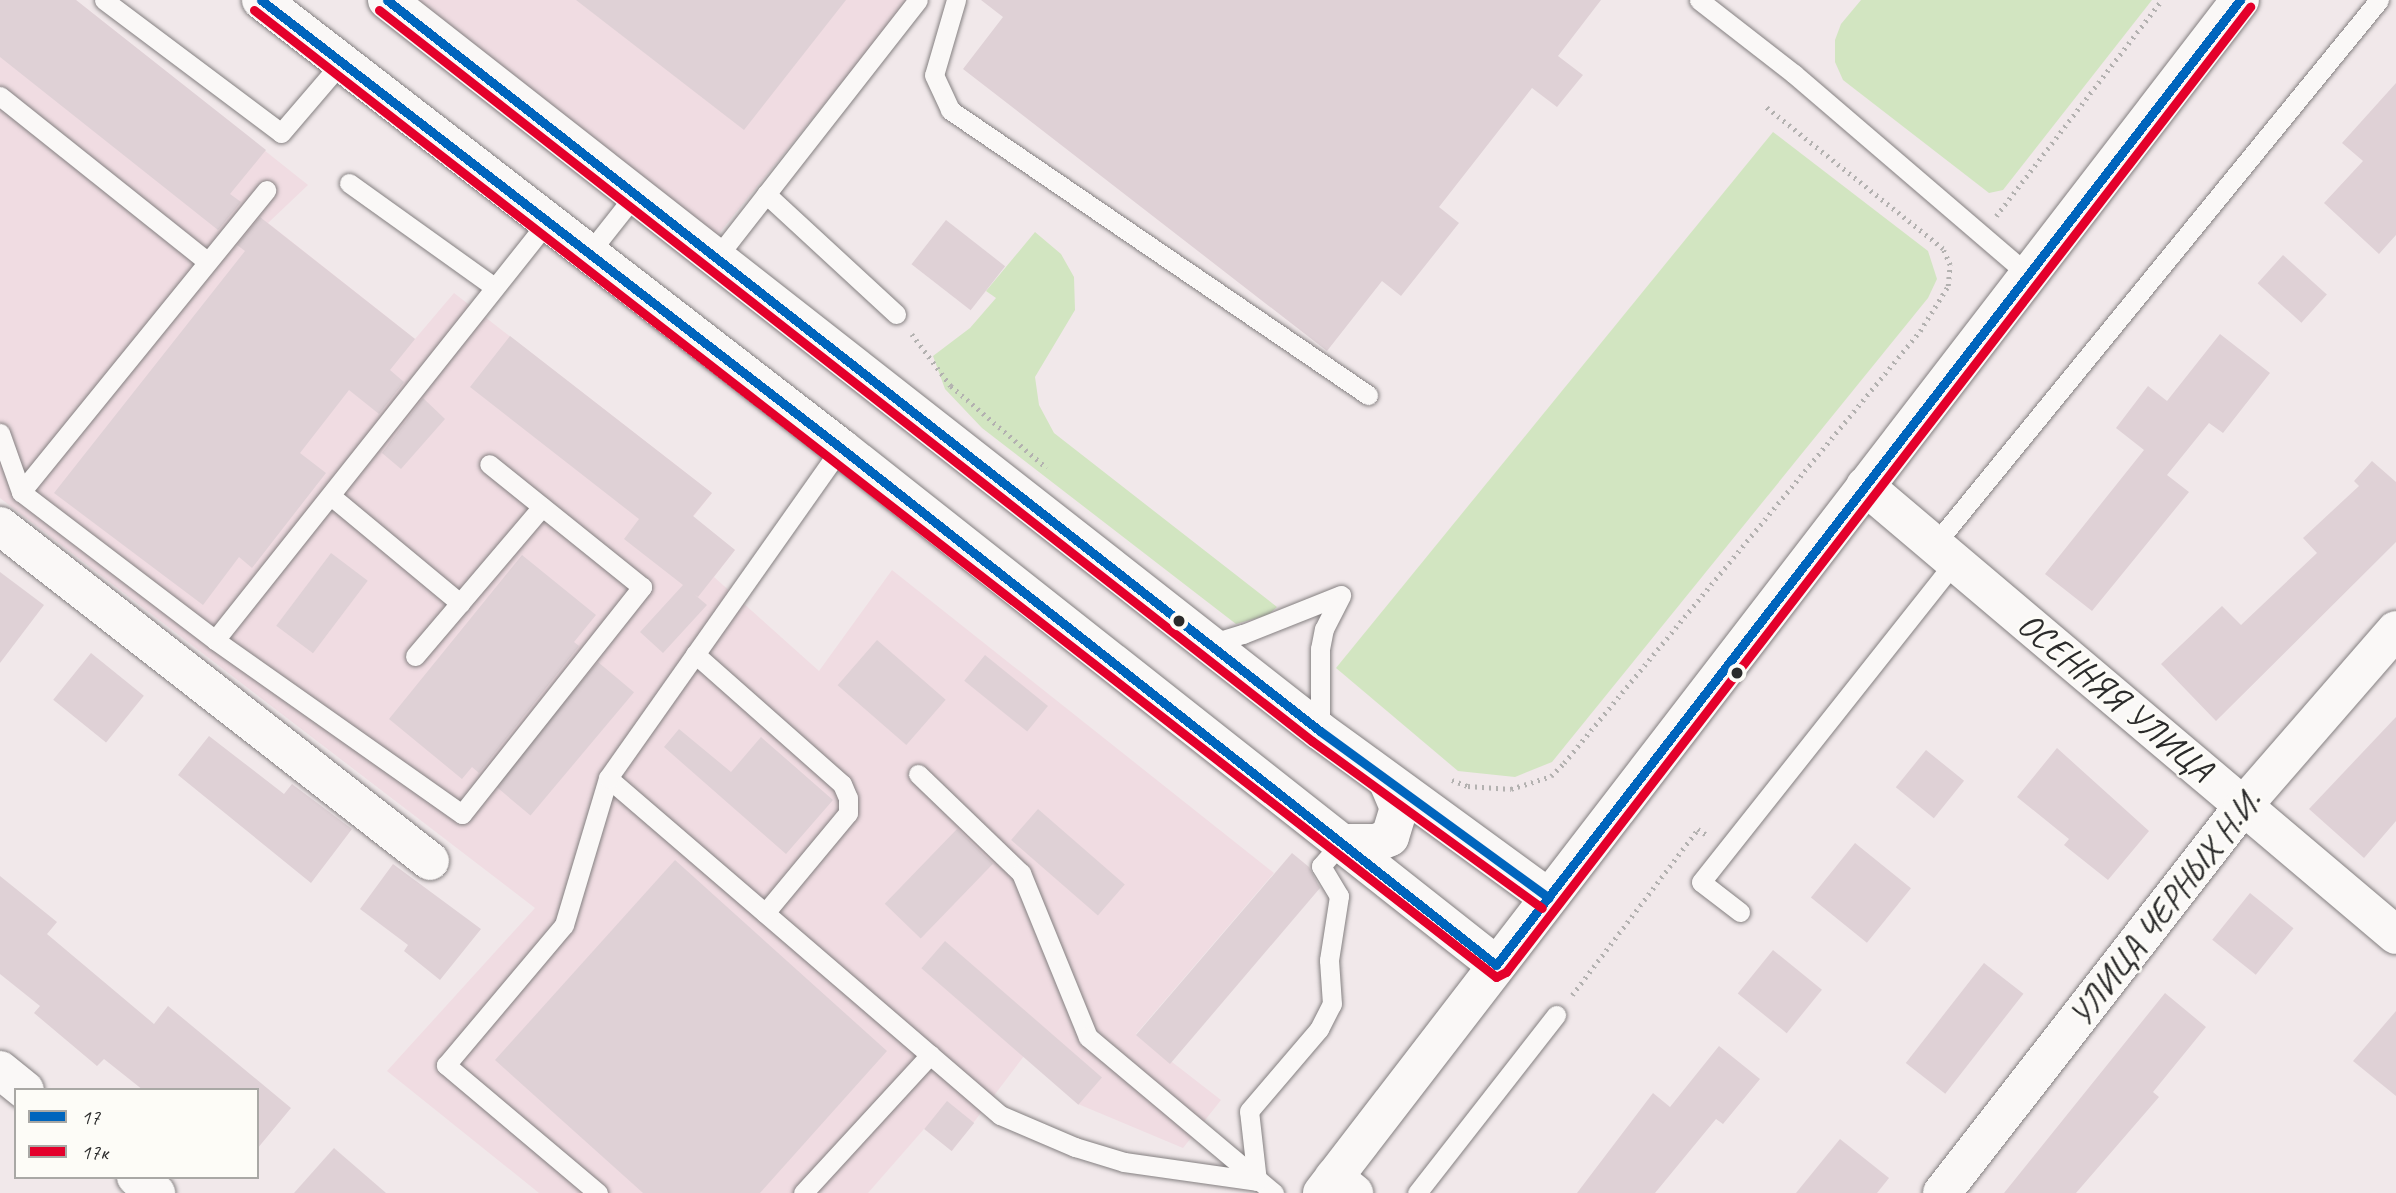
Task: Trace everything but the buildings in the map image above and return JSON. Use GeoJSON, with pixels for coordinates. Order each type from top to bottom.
{"type":"FeatureCollection","features":[{"type":"Feature","properties":{"kind":"main road"},"geometry":{"type":"LineString","coordinates":[[261,0],[841,448],[1496,965]]}},
{"type":"Feature","properties":{"kind":"main road"},"geometry":{"type":"LineString","coordinates":[[387,0],[714,261],[1320,731],[1549,898]]}},
{"type":"Feature","properties":{"kind":"main road"},"geometry":{"type":"LineString","coordinates":[[1337,1188],[1496,965],[2026,273],[2239,0]]}},
{"type":"Feature","properties":{"kind":"main road","name":"ОСЕННЯЯ УЛИЦА"},"geometry":{"type":"LineString","coordinates":[[1865,486],[2396,935]]}},
{"type":"Feature","properties":{"kind":"main road"},"geometry":{"type":"LineString","coordinates":[[0,526],[430,861]]}},
{"type":"Feature","properties":{"kind":"main road","name":"УЛИЦА ЧЕРНЫХ Н.И."},"geometry":{"type":"LineString","coordinates":[[1942,1193],[2243,806],[2396,630]]}},
{"type":"Feature","properties":{"kind":"main road"},"geometry":{"type":"LineString","coordinates":[[1340,843],[1376,843],[1390,837],[1399,808],[1388,782]]}},
{"type":"Feature","properties":{"kind":"main road"},"geometry":{"type":"LineString","coordinates":[[0,1070],[22,1088]]}},
{"type":"Feature","properties":{"kind":"main road"},"geometry":{"type":"LineString","coordinates":[[138,1179],[156,1193]]}},
{"type":"Feature","properties":{"kind":"lane"},"geometry":{"type":"LineString","coordinates":[[104,0],[281,133],[341,64]]}},
{"type":"Feature","properties":{"kind":"lane"},"geometry":{"type":"LineString","coordinates":[[714,261],[918,0]]}},
{"type":"Feature","properties":{"kind":"lane"},"geometry":{"type":"LineString","coordinates":[[956,0],[934,75],[950,110],[1368,394]]}},
{"type":"Feature","properties":{"kind":"lane"},"geometry":{"type":"LineString","coordinates":[[1699,0],[2026,273]]}},
{"type":"Feature","properties":{"kind":"lane"},"geometry":{"type":"LineString","coordinates":[[1740,912],[1701,882],[1945,553],[2379,0]]}},
{"type":"Feature","properties":{"kind":"lane"},"geometry":{"type":"LineString","coordinates":[[0,96],[207,261]]}},
{"type":"Feature","properties":{"kind":"lane"},"geometry":{"type":"LineString","coordinates":[[349,183],[494,287]]}},
{"type":"Feature","properties":{"kind":"lane"},"geometry":{"type":"LineString","coordinates":[[21,492],[266,190]]}},
{"type":"Feature","properties":{"kind":"lane"},"geometry":{"type":"LineString","coordinates":[[766,194],[896,314]]}},
{"type":"Feature","properties":{"kind":"lane"},"geometry":{"type":"LineString","coordinates":[[589,253],[634,196]]}},
{"type":"Feature","properties":{"kind":"lane"},"geometry":{"type":"LineString","coordinates":[[215,640],[548,221]]}},
{"type":"Feature","properties":{"kind":"lane"},"geometry":{"type":"LineString","coordinates":[[0,433],[21,492],[215,640],[462,814],[642,587],[489,464]]}},
{"type":"Feature","properties":{"kind":"lane"},"geometry":{"type":"LineString","coordinates":[[598,1193],[446,1065],[564,925],[608,778],[841,448]]}},
{"type":"Feature","properties":{"kind":"lane"},"geometry":{"type":"LineString","coordinates":[[331,496],[460,603]]}},
{"type":"Feature","properties":{"kind":"lane"},"geometry":{"type":"LineString","coordinates":[[415,656],[542,507]]}},
{"type":"Feature","properties":{"kind":"lane"},"geometry":{"type":"LineString","coordinates":[[1195,632],[1216,642],[1341,596],[1324,629],[1320,649],[1320,731]]}},
{"type":"Feature","properties":{"kind":"lane"},"geometry":{"type":"LineString","coordinates":[[695,654],[842,783],[848,798],[848,813],[765,913]]}},
{"type":"Feature","properties":{"kind":"lane"},"geometry":{"type":"LineString","coordinates":[[918,774],[1021,873],[1087,1037],[1200,1127],[1257,1181],[1274,1193]]}},
{"type":"Feature","properties":{"kind":"lane"},"geometry":{"type":"LineString","coordinates":[[608,778],[1000,1115],[1075,1147],[1174,1171],[1257,1181]]}},
{"type":"Feature","properties":{"kind":"lane"},"geometry":{"type":"LineString","coordinates":[[1257,1181],[1249,1111],[1319,1029],[1332,1004],[1329,960],[1339,896],[1321,866],[1340,843]]}},
{"type":"Feature","properties":{"kind":"lane"},"geometry":{"type":"LineString","coordinates":[[1416,1193],[1556,1015]]}},
{"type":"Feature","properties":{"kind":"lane"},"geometry":{"type":"LineString","coordinates":[[803,1193],[930,1055]]}},
{"type":"Feature","properties":{"kind":"path"},"geometry":{"type":"LineString","coordinates":[[1950,265],[1982,234],[2162,0]]}},
{"type":"Feature","properties":{"kind":"path"},"geometry":{"type":"LineString","coordinates":[[1446,777],[1468,786],[1511,789],[1550,776],[1564,764],[1920,331],[1948,286],[1950,265],[1943,249],[1766,107]]}},
{"type":"Feature","properties":{"kind":"path"},"geometry":{"type":"LineString","coordinates":[[896,314],[951,386],[1055,474]]}},
{"type":"Feature","properties":{"kind":"path"},"geometry":{"type":"LineString","coordinates":[[1556,1015],[1698,829]]}},
{"type":"Feature","properties":{"kind":"shaded area"},"geometry":{"type":"Polygon","coordinates":[[[0,0],[76,0],[308,185],[268,223],[415,339],[454,293],[712,493],[693,517],[735,550],[714,577],[819,671],[892,570],[1274,873],[1136,1034],[1221,1100],[1183,1148],[1078,1104],[1024,1056],[952,1151],[924,1129],[868,1193],[539,1193],[387,1071],[535,908],[0,498],[0,0]]]}},
{"type":"Feature","properties":{"kind":"shaded area"},"geometry":{"type":"Polygon","coordinates":[[[407,0],[909,0],[712,242],[407,0]]]}},
{"type":"Feature","properties":{"kind":"green space"},"geometry":{"type":"Polygon","coordinates":[[[1861,0],[2152,0],[2003,190],[1989,193],[1843,80],[1835,62],[1835,40],[1841,24],[1861,0]]]}},
{"type":"Feature","properties":{"kind":"green space"},"geometry":{"type":"Polygon","coordinates":[[[1773,132],[1928,251],[1937,279],[1928,298],[1552,762],[1515,777],[1458,771],[1336,668],[1773,132]]]}},
{"type":"Feature","properties":{"kind":"green space"},"geometry":{"type":"Polygon","coordinates":[[[1035,232],[1061,254],[1074,277],[1075,310],[1035,377],[1039,405],[1054,433],[1277,607],[1268,615],[1236,624],[982,428],[945,389],[933,356],[970,328],[996,298],[986,291],[1035,232]]]}},
{"type":"Feature","properties":{"kind":"transit line","name":"17"},"geometry":{"type":"LineString","coordinates":[[261,0],[841,448],[1496,965],[2240,0]]}},
{"type":"Feature","properties":{"kind":"transit line","name":"17"},"geometry":{"type":"LineString","coordinates":[[387,0],[1320,731],[1549,898]]}},
{"type":"Feature","properties":{"kind":"transit line","name":"17к"},"geometry":{"type":"LineString","coordinates":[[254,10],[1496,977],[1506,972],[2250,7]]}},
{"type":"Feature","properties":{"kind":"transit line","name":"17к"},"geometry":{"type":"LineString","coordinates":[[379,10],[1312,741],[1542,908]]}}]}
